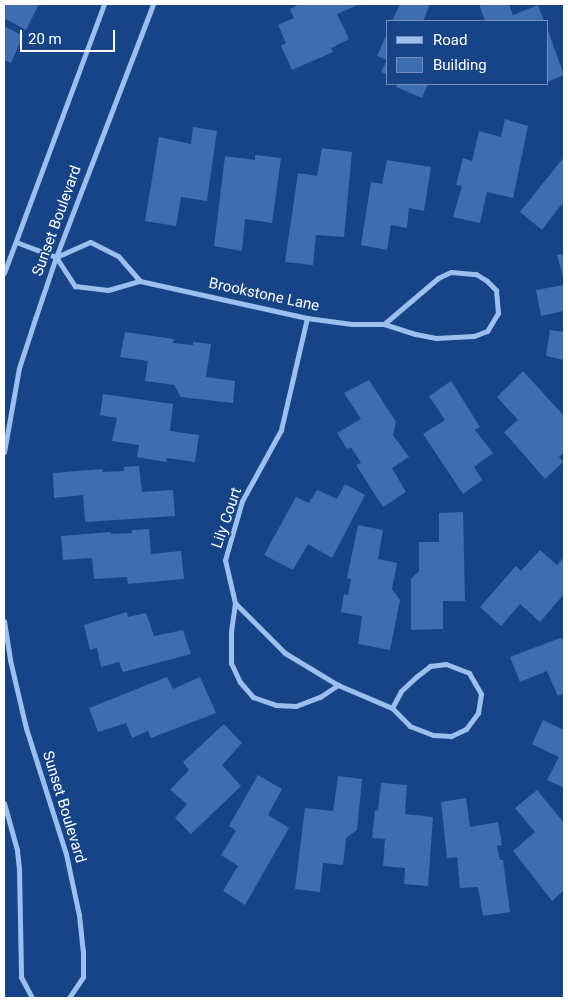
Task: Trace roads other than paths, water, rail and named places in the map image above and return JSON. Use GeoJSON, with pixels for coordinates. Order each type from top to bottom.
{"type":"FeatureCollection","features":[{"type":"Feature","properties":{"kind":"street","name":"Sunset Boulevard"},"geometry":{"type":"LineString","coordinates":[[4,273],[104,4]]}},
{"type":"Feature","properties":{"kind":"street","name":"Sunset Boulevard"},"geometry":{"type":"LineString","coordinates":[[4,452],[20,368],[56,257],[152,4]]}},
{"type":"Feature","properties":{"kind":"street"},"geometry":{"type":"LineString","coordinates":[[16,242],[56,257],[75,286],[108,290],[140,280],[118,256],[90,242],[56,257]]}},
{"type":"Feature","properties":{"kind":"street","name":"Brookstone Lane"},"geometry":{"type":"LineString","coordinates":[[140,280],[307,318],[352,324],[384,324],[415,334],[436,338],[474,336],[487,331],[495,322],[499,308],[496,290],[488,280],[476,274],[451,272],[438,278],[384,324]]}},
{"type":"Feature","properties":{"kind":"street","name":"Lily Court"},"geometry":{"type":"LineString","coordinates":[[235,603],[225,560],[242,501],[281,430],[307,318]]}},
{"type":"Feature","properties":{"kind":"street"},"geometry":{"type":"LineString","coordinates":[[235,603],[231,633],[231,663],[240,682],[253,697],[276,705],[296,706],[320,697],[338,685]]}},
{"type":"Feature","properties":{"kind":"street"},"geometry":{"type":"LineString","coordinates":[[235,603],[285,653],[338,685],[392,708],[410,726],[432,735],[451,736],[466,729],[478,712],[481,694],[469,673],[446,664],[430,666],[401,691],[392,708]]}},
{"type":"Feature","properties":{"kind":"street","name":"Sunset Boulevard"},"geometry":{"type":"LineString","coordinates":[[4,621],[10,660],[26,728],[66,854],[79,915],[83,951],[83,977],[69,998]]}},
{"type":"Feature","properties":{"kind":"street"},"geometry":{"type":"LineString","coordinates":[[4,803],[17,850],[19,869],[21,977],[32,998]]}}]}
